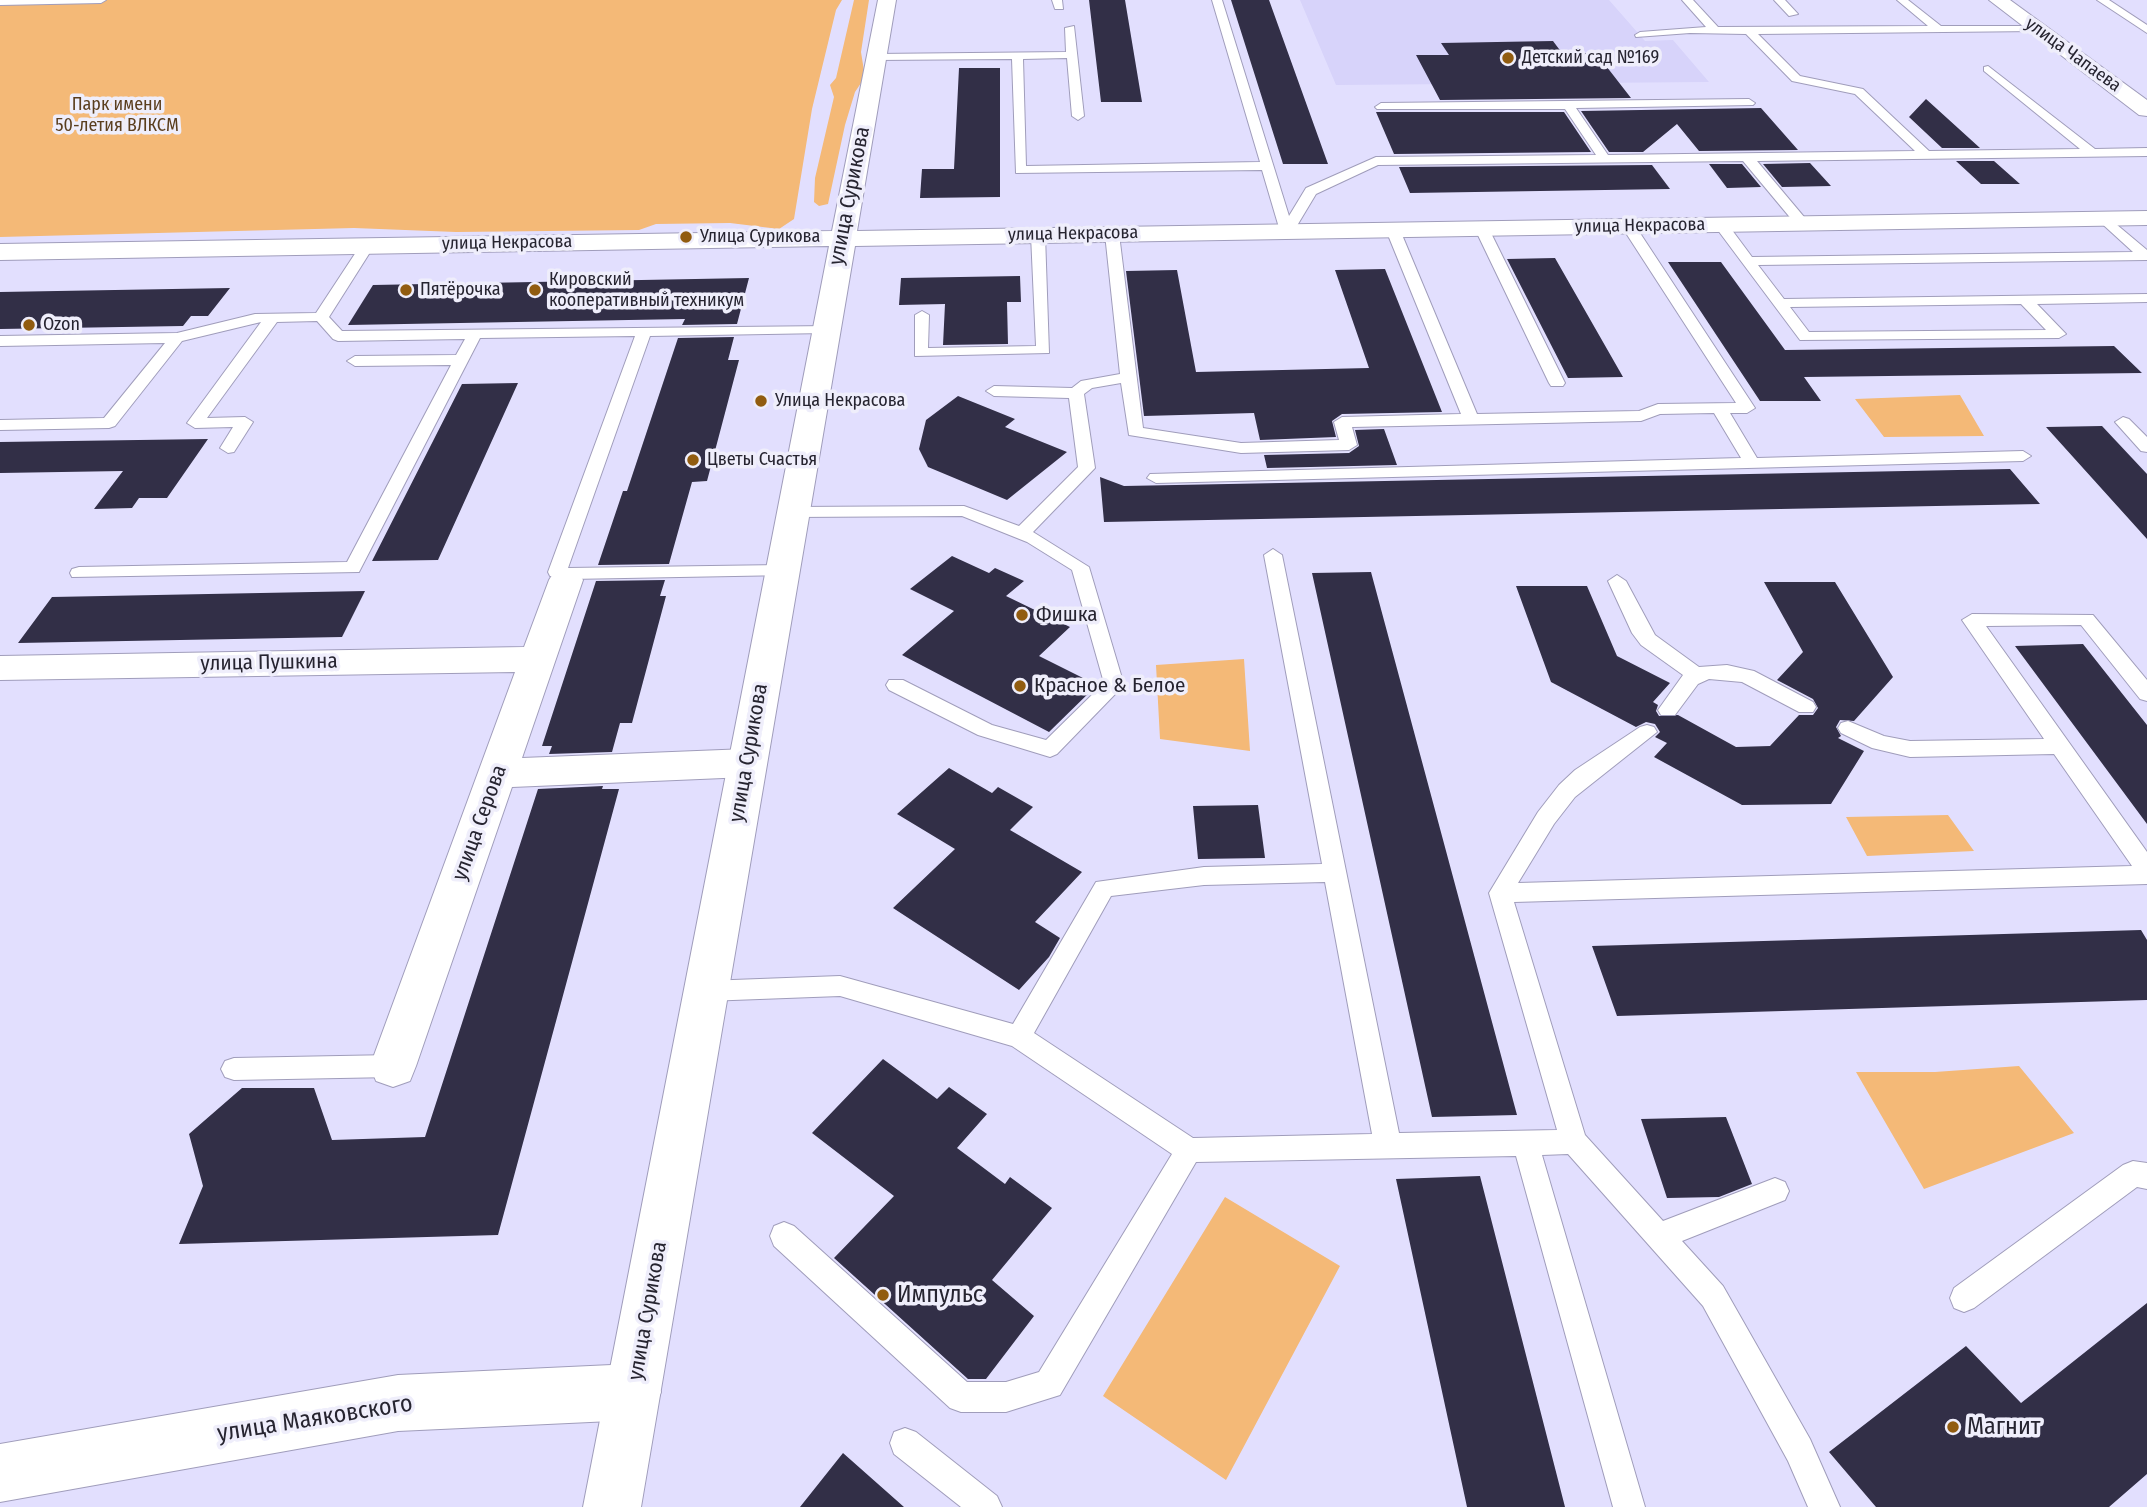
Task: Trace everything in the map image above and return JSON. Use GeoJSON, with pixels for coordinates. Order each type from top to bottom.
{"type":"FeatureCollection","features":[{"type":"Feature","properties":{"kind":"street","name":"улица Сурикова"},"geometry":{"type":"LineString","coordinates":[[612,1507],[887,0]]}},
{"type":"Feature","properties":{"kind":"street","name":"улица Чапаева"},"geometry":{"type":"LineString","coordinates":[[1998,0],[2147,110]]}},
{"type":"Feature","properties":{"kind":"street","name":"улица Некрасова"},"geometry":{"type":"LineString","coordinates":[[0,252],[2147,218]]}},
{"type":"Feature","properties":{"kind":"street","name":"улица Серова"},"geometry":{"type":"LineString","coordinates":[[393,1066],[538,659],[564,575]]}},
{"type":"Feature","properties":{"kind":"street","name":"улица Пушкина"},"geometry":{"type":"LineString","coordinates":[[0,668],[538,659]]}},
{"type":"Feature","properties":{"kind":"street"},"geometry":{"type":"LineString","coordinates":[[497,773],[747,764]]}},
{"type":"Feature","properties":{"kind":"street","name":"улица Маяковского"},"geometry":{"type":"LineString","coordinates":[[0,1473],[398,1403],[633,1392]]}},
{"type":"Feature","properties":{"kind":"lane"},"geometry":{"type":"LineString","coordinates":[[0,2],[101,0]]}},
{"type":"Feature","properties":{"kind":"lane"},"geometry":{"type":"LineString","coordinates":[[1217,0],[1287,231]]}},
{"type":"Feature","properties":{"kind":"lane"},"geometry":{"type":"LineString","coordinates":[[1687,0],[1715,30]]}},
{"type":"Feature","properties":{"kind":"lane"},"geometry":{"type":"LineString","coordinates":[[1779,0],[1793,14]]}},
{"type":"Feature","properties":{"kind":"lane"},"geometry":{"type":"LineString","coordinates":[[1902,0],[1938,29]]}},
{"type":"Feature","properties":{"kind":"lane"},"geometry":{"type":"LineString","coordinates":[[2102,0],[2147,30]]}},
{"type":"Feature","properties":{"kind":"lane"},"geometry":{"type":"LineString","coordinates":[[2131,19],[2147,19]]}},
{"type":"Feature","properties":{"kind":"lane"},"geometry":{"type":"LineString","coordinates":[[1070,28],[1078,116]]}},
{"type":"Feature","properties":{"kind":"lane"},"geometry":{"type":"LineString","coordinates":[[1640,35],[1715,30],[2036,28]]}},
{"type":"Feature","properties":{"kind":"lane"},"geometry":{"type":"LineString","coordinates":[[1749,31],[1796,79],[1859,91],[1926,155]]}},
{"type":"Feature","properties":{"kind":"lane"},"geometry":{"type":"LineString","coordinates":[[1017,55],[1020,170],[1267,166]]}},
{"type":"Feature","properties":{"kind":"lane"},"geometry":{"type":"LineString","coordinates":[[876,57],[1072,55]]}},
{"type":"Feature","properties":{"kind":"lane"},"geometry":{"type":"LineString","coordinates":[[1988,69],[2092,153]]}},
{"type":"Feature","properties":{"kind":"lane"},"geometry":{"type":"LineString","coordinates":[[1381,107],[1749,103]]}},
{"type":"Feature","properties":{"kind":"lane"},"geometry":{"type":"LineString","coordinates":[[1568,105],[1605,159]]}},
{"type":"Feature","properties":{"kind":"lane"},"geometry":{"type":"LineString","coordinates":[[1287,231],[1311,191],[1376,162],[2147,152]]}},
{"type":"Feature","properties":{"kind":"lane"},"geometry":{"type":"LineString","coordinates":[[1747,157],[1803,224]]}},
{"type":"Feature","properties":{"kind":"lane"},"geometry":{"type":"LineString","coordinates":[[2104,218],[2147,256]]}},
{"type":"Feature","properties":{"kind":"lane"},"geometry":{"type":"LineString","coordinates":[[1721,225],[1805,337],[2059,334],[2025,300]]}},
{"type":"Feature","properties":{"kind":"lane"},"geometry":{"type":"LineString","coordinates":[[1112,234],[1135,432],[1241,448],[1349,445],[1342,422],[1641,416],[1658,409],[1747,408],[1629,227]]}},
{"type":"Feature","properties":{"kind":"lane"},"geometry":{"type":"LineString","coordinates":[[1482,229],[1557,383]]}},
{"type":"Feature","properties":{"kind":"lane"},"geometry":{"type":"LineString","coordinates":[[1392,230],[1471,419]]}},
{"type":"Feature","properties":{"kind":"lane"},"geometry":{"type":"LineString","coordinates":[[922,315],[919,353],[1044,350],[1038,235]]}},
{"type":"Feature","properties":{"kind":"lane"},"geometry":{"type":"LineString","coordinates":[[321,317],[367,246]]}},
{"type":"Feature","properties":{"kind":"lane"},"geometry":{"type":"LineString","coordinates":[[1748,261],[2147,256]]}},
{"type":"Feature","properties":{"kind":"lane"},"geometry":{"type":"LineString","coordinates":[[1779,303],[2147,298]]}},
{"type":"Feature","properties":{"kind":"lane"},"geometry":{"type":"LineString","coordinates":[[0,341],[177,338],[255,318],[273,317],[321,317],[338,336],[826,329]]}},
{"type":"Feature","properties":{"kind":"lane"},"geometry":{"type":"LineString","coordinates":[[228,448],[245,422],[195,424],[273,317]]}},
{"type":"Feature","properties":{"kind":"lane"},"geometry":{"type":"LineString","coordinates":[[645,330],[564,575],[782,571]]}},
{"type":"Feature","properties":{"kind":"lane"},"geometry":{"type":"LineString","coordinates":[[79,573],[353,568],[475,333]]}},
{"type":"Feature","properties":{"kind":"lane"},"geometry":{"type":"LineString","coordinates":[[0,425],[109,424],[177,338]]}},
{"type":"Feature","properties":{"kind":"lane"},"geometry":{"type":"LineString","coordinates":[[355,361],[461,360]]}},
{"type":"Feature","properties":{"kind":"lane"},"geometry":{"type":"LineString","coordinates":[[994,391],[1076,393],[1087,384],[1129,377]]}},
{"type":"Feature","properties":{"kind":"lane"},"geometry":{"type":"LineString","coordinates":[[1021,533],[1087,468],[1076,393]]}},
{"type":"Feature","properties":{"kind":"lane"},"geometry":{"type":"LineString","coordinates":[[1719,408],[1753,464]]}},
{"type":"Feature","properties":{"kind":"lane"},"geometry":{"type":"LineString","coordinates":[[2123,422],[2147,447]]}},
{"type":"Feature","properties":{"kind":"lane"},"geometry":{"type":"LineString","coordinates":[[1156,478],[2023,456]]}},
{"type":"Feature","properties":{"kind":"lane"},"geometry":{"type":"LineString","coordinates":[[793,512],[964,511],[1021,533],[1080,567],[1114,685],[1050,749],[985,730],[896,685]]}},
{"type":"Feature","properties":{"kind":"lane"},"geometry":{"type":"LineString","coordinates":[[1273,555],[1388,1146]]}},
{"type":"Feature","properties":{"kind":"lane"},"geometry":{"type":"LineString","coordinates":[[1618,581],[1639,628],[1648,640],[1662,653],[1698,676]]}},
{"type":"Feature","properties":{"kind":"lane"},"geometry":{"type":"LineString","coordinates":[[2147,695],[2086,619],[1972,620],[2147,873]]}},
{"type":"Feature","properties":{"kind":"lane"},"geometry":{"type":"LineString","coordinates":[[1668,710],[1691,679],[1727,672],[1747,676],[1806,707]]}},
{"type":"Feature","properties":{"kind":"lane"},"geometry":{"type":"LineString","coordinates":[[1848,728],[1879,743],[1910,749],[2057,746]]}},
{"type":"Feature","properties":{"kind":"lane"},"geometry":{"type":"LineString","coordinates":[[1647,732],[1583,776],[1567,791],[1546,818],[1500,892],[1574,1142],[1713,1296],[1799,1450],[1824,1507]]}},
{"type":"Feature","properties":{"kind":"lane"},"geometry":{"type":"LineString","coordinates":[[1019,1037],[1104,888],[1204,876],[1335,873]]}},
{"type":"Feature","properties":{"kind":"lane"},"geometry":{"type":"LineString","coordinates":[[1500,892],[2147,873]]}},
{"type":"Feature","properties":{"kind":"lane"},"geometry":{"type":"LineString","coordinates":[[706,991],[840,986],[1019,1037],[1189,1150],[1574,1142]]}},
{"type":"Feature","properties":{"kind":"lane"},"geometry":{"type":"LineString","coordinates":[[234,1069],[393,1066]]}},
{"type":"Feature","properties":{"kind":"lane"},"geometry":{"type":"LineString","coordinates":[[1526,1144],[1629,1507]]}},
{"type":"Feature","properties":{"kind":"lane"},"geometry":{"type":"LineString","coordinates":[[784,1236],[961,1397],[1006,1397],[1049,1384],[1189,1150]]}},
{"type":"Feature","properties":{"kind":"lane"},"geometry":{"type":"LineString","coordinates":[[1964,1298],[2133,1174],[2147,1176]]}},
{"type":"Feature","properties":{"kind":"lane"},"geometry":{"type":"LineString","coordinates":[[1659,1236],[1774,1191]]}},
{"type":"Feature","properties":{"kind":"lane"},"geometry":{"type":"LineString","coordinates":[[905,1443],[986,1507]]}},
{"type":"Feature","properties":{"kind":"shaded area"},"geometry":{"type":"Polygon","coordinates":[[[1300,0],[1609,0],[1645,41],[1673,40],[1709,82],[1336,85],[1300,0]]]}},
{"type":"Feature","properties":{"kind":"green space","name":"Парк имени 50-летия ВЛКСМ"},"geometry":{"type":"Polygon","coordinates":[[[0,0],[842,0],[836,10],[812,109],[794,219],[779,229],[730,223],[656,224],[639,230],[456,232],[354,228],[0,237],[0,0]]]}},
{"type":"Feature","properties":{"kind":"green space"},"geometry":{"type":"Polygon","coordinates":[[[854,0],[869,0],[861,52],[865,77],[855,92],[845,125],[828,204],[819,206],[814,202],[815,178],[834,97],[830,85],[836,78],[854,0]]]}},
{"type":"Feature","properties":{"kind":"green space"},"geometry":{"type":"Polygon","coordinates":[[[1960,395],[1984,436],[1884,437],[1855,399],[1960,395]]]}},
{"type":"Feature","properties":{"kind":"green space"},"geometry":{"type":"Polygon","coordinates":[[[1244,659],[1250,751],[1160,739],[1156,665],[1244,659]]]}},
{"type":"Feature","properties":{"kind":"green space"},"geometry":{"type":"Polygon","coordinates":[[[1948,815],[1974,851],[1867,856],[1846,817],[1948,815]]]}},
{"type":"Feature","properties":{"kind":"green space"},"geometry":{"type":"Polygon","coordinates":[[[2019,1066],[2074,1133],[1924,1189],[1856,1072],[1935,1072],[2019,1066]]]}},
{"type":"Feature","properties":{"kind":"green space"},"geometry":{"type":"Polygon","coordinates":[[[1225,1197],[1340,1266],[1226,1480],[1103,1396],[1225,1197]]]}},
{"type":"Feature","properties":{"kind":"building"},"geometry":{"type":"Polygon","coordinates":[[[1089,0],[1125,0],[1142,102],[1101,102],[1089,0]]]}},
{"type":"Feature","properties":{"kind":"building"},"geometry":{"type":"Polygon","coordinates":[[[1231,0],[1269,0],[1328,164],[1283,164],[1231,0]]]}},
{"type":"Feature","properties":{"kind":"building"},"geometry":{"type":"Polygon","coordinates":[[[1553,41],[1562,53],[1596,53],[1631,98],[1440,100],[1416,55],[1449,55],[1441,43],[1553,41]]]}},
{"type":"Feature","properties":{"kind":"building"},"geometry":{"type":"Polygon","coordinates":[[[959,68],[1000,68],[1000,197],[920,198],[922,169],[954,169],[959,68]]]}},
{"type":"Feature","properties":{"kind":"building"},"geometry":{"type":"Polygon","coordinates":[[[1926,99],[1980,148],[1942,148],[1909,117],[1926,99]]]}},
{"type":"Feature","properties":{"kind":"building"},"geometry":{"type":"Polygon","coordinates":[[[1761,108],[1798,150],[1699,151],[1677,124],[1643,152],[1609,152],[1581,111],[1761,108]]]}},
{"type":"Feature","properties":{"kind":"building"},"geometry":{"type":"Polygon","coordinates":[[[1376,112],[1564,112],[1591,152],[1394,154],[1376,112]]]}},
{"type":"Feature","properties":{"kind":"building"},"geometry":{"type":"Polygon","coordinates":[[[1956,161],[1994,161],[2020,184],[1981,184],[1956,161]]]}},
{"type":"Feature","properties":{"kind":"building"},"geometry":{"type":"Polygon","coordinates":[[[1810,163],[1831,186],[1782,187],[1763,164],[1810,163]]]}},
{"type":"Feature","properties":{"kind":"building"},"geometry":{"type":"Polygon","coordinates":[[[1709,164],[1742,164],[1761,187],[1727,188],[1709,164]]]}},
{"type":"Feature","properties":{"kind":"building"},"geometry":{"type":"Polygon","coordinates":[[[1652,165],[1670,189],[1410,193],[1399,167],[1652,165]]]}},
{"type":"Feature","properties":{"kind":"building"},"geometry":{"type":"Polygon","coordinates":[[[1555,258],[1623,377],[1568,378],[1507,259],[1555,258]]]}},
{"type":"Feature","properties":{"kind":"building"},"geometry":{"type":"Polygon","coordinates":[[[1668,262],[1721,262],[1785,350],[2114,346],[2142,373],[1804,377],[1821,401],[1760,401],[1668,262]]]}},
{"type":"Feature","properties":{"kind":"building"},"geometry":{"type":"Polygon","coordinates":[[[1385,269],[1442,412],[1342,414],[1332,421],[1336,437],[1260,440],[1254,413],[1144,416],[1126,271],[1177,270],[1196,372],[1369,368],[1335,270],[1385,269]]]}},
{"type":"Feature","properties":{"kind":"building"},"geometry":{"type":"Polygon","coordinates":[[[1020,276],[1021,302],[1007,302],[1008,344],[943,345],[945,304],[899,305],[901,278],[1020,276]]]}},
{"type":"Feature","properties":{"kind":"building"},"geometry":{"type":"Polygon","coordinates":[[[749,278],[737,324],[682,325],[685,319],[348,325],[373,285],[749,278]]]}},
{"type":"Feature","properties":{"kind":"building"},"geometry":{"type":"Polygon","coordinates":[[[230,288],[208,316],[191,316],[183,326],[0,329],[0,292],[230,288]]]}},
{"type":"Feature","properties":{"kind":"building"},"geometry":{"type":"Polygon","coordinates":[[[734,337],[728,360],[739,360],[707,481],[692,482],[669,564],[598,565],[623,491],[627,491],[678,338],[734,337]]]}},
{"type":"Feature","properties":{"kind":"building"},"geometry":{"type":"Polygon","coordinates":[[[518,383],[438,560],[372,561],[462,384],[518,383]]]}},
{"type":"Feature","properties":{"kind":"building"},"geometry":{"type":"Polygon","coordinates":[[[958,396],[1015,419],[1005,427],[1067,452],[1007,500],[928,467],[919,449],[926,420],[958,396]]]}},
{"type":"Feature","properties":{"kind":"building"},"geometry":{"type":"Polygon","coordinates":[[[2102,426],[2147,474],[2147,539],[2046,427],[2102,426]]]}},
{"type":"Feature","properties":{"kind":"building"},"geometry":{"type":"Polygon","coordinates":[[[1384,429],[1397,465],[1267,468],[1264,455],[1349,453],[1359,446],[1355,430],[1384,429]]]}},
{"type":"Feature","properties":{"kind":"building"},"geometry":{"type":"Polygon","coordinates":[[[208,439],[167,498],[139,498],[132,508],[94,509],[123,471],[0,473],[0,442],[208,439]]]}},
{"type":"Feature","properties":{"kind":"building"},"geometry":{"type":"Polygon","coordinates":[[[2010,469],[2040,504],[1104,522],[1100,477],[1124,486],[2010,469]]]}},
{"type":"Feature","properties":{"kind":"building"},"geometry":{"type":"Polygon","coordinates":[[[952,556],[989,573],[995,568],[1024,581],[1006,596],[1070,627],[1039,656],[1097,685],[1049,732],[902,655],[954,611],[910,589],[952,556]]]}},
{"type":"Feature","properties":{"kind":"building"},"geometry":{"type":"Polygon","coordinates":[[[1371,572],[1517,1115],[1432,1117],[1312,573],[1371,572]]]}},
{"type":"Feature","properties":{"kind":"building"},"geometry":{"type":"Polygon","coordinates":[[[665,580],[660,596],[666,596],[632,723],[620,723],[612,752],[549,754],[552,746],[542,746],[596,581],[665,580]]]}},
{"type":"Feature","properties":{"kind":"building"},"geometry":{"type":"Polygon","coordinates":[[[1764,582],[1835,582],[1893,677],[1854,721],[1840,720],[1836,727],[1841,736],[1838,738],[1864,751],[1831,804],[1742,805],[1654,757],[1667,743],[1655,737],[1660,732],[1655,724],[1646,722],[1636,727],[1551,682],[1516,586],[1587,586],[1617,656],[1670,683],[1653,702],[1658,705],[1656,711],[1659,716],[1678,715],[1736,747],[1770,746],[1799,715],[1813,715],[1818,708],[1813,699],[1777,680],[1803,652],[1764,582]]]}},
{"type":"Feature","properties":{"kind":"building"},"geometry":{"type":"Polygon","coordinates":[[[365,591],[342,637],[18,643],[52,597],[365,591]]]}},
{"type":"Feature","properties":{"kind":"building"},"geometry":{"type":"Polygon","coordinates":[[[2083,644],[2147,725],[2147,824],[2015,646],[2083,644]]]}},
{"type":"Feature","properties":{"kind":"building"},"geometry":{"type":"Polygon","coordinates":[[[949,768],[992,793],[998,787],[1033,807],[1010,830],[1082,872],[1035,922],[1060,938],[1049,957],[1019,990],[893,908],[955,849],[897,814],[949,768]]]}},
{"type":"Feature","properties":{"kind":"building"},"geometry":{"type":"Polygon","coordinates":[[[603,786],[602,789],[619,789],[498,1235],[179,1244],[203,1186],[189,1134],[242,1088],[314,1088],[332,1140],[425,1137],[538,789],[603,786]]]}},
{"type":"Feature","properties":{"kind":"building"},"geometry":{"type":"Polygon","coordinates":[[[1258,805],[1265,858],[1198,859],[1193,806],[1258,805]]]}},
{"type":"Feature","properties":{"kind":"building"},"geometry":{"type":"Polygon","coordinates":[[[2141,930],[2147,940],[2147,1000],[1617,1016],[1592,946],[2141,930]]]}},
{"type":"Feature","properties":{"kind":"building"},"geometry":{"type":"Polygon","coordinates":[[[883,1059],[937,1099],[949,1087],[987,1114],[957,1148],[1005,1184],[1010,1177],[1052,1208],[992,1280],[1034,1316],[986,1379],[968,1379],[834,1258],[894,1196],[812,1133],[883,1059]]]}},
{"type":"Feature","properties":{"kind":"building"},"geometry":{"type":"Polygon","coordinates":[[[1726,1117],[1752,1184],[1719,1197],[1667,1198],[1641,1119],[1726,1117]]]}},
{"type":"Feature","properties":{"kind":"building"},"geometry":{"type":"Polygon","coordinates":[[[1480,1176],[1565,1507],[1467,1507],[1396,1179],[1480,1176]]]}},
{"type":"Feature","properties":{"kind":"building","name":"Магнит"},"geometry":{"type":"Polygon","coordinates":[[[2147,1303],[2147,1474],[2109,1507],[1876,1507],[1829,1452],[1966,1346],[2021,1403],[2147,1303]]]}},
{"type":"Feature","properties":{"kind":"building"},"geometry":{"type":"Polygon","coordinates":[[[843,1453],[904,1507],[800,1507],[843,1453]]]}},
{"type":"Feature","properties":{"kind":"place","name":"Детский сад №169"},"geometry":{"type":"Point","coordinates":[1508,58]}},
{"type":"Feature","properties":{"kind":"place","name":"Улица Сурикова"},"geometry":{"type":"Point","coordinates":[686,237]}},
{"type":"Feature","properties":{"kind":"place","name":"Пятёрочка"},"geometry":{"type":"Point","coordinates":[406,290]}},
{"type":"Feature","properties":{"kind":"place","name":"Кировский кооперативный техникум"},"geometry":{"type":"Point","coordinates":[535,290]}},
{"type":"Feature","properties":{"kind":"place","name":"Ozon"},"geometry":{"type":"Point","coordinates":[29,325]}},
{"type":"Feature","properties":{"kind":"place","name":"Улица Некрасова"},"geometry":{"type":"Point","coordinates":[761,401]}},
{"type":"Feature","properties":{"kind":"place","name":"Цветы Счастья"},"geometry":{"type":"Point","coordinates":[693,460]}},
{"type":"Feature","properties":{"kind":"place","name":"Фишка"},"geometry":{"type":"Point","coordinates":[1022,615]}},
{"type":"Feature","properties":{"kind":"place","name":"Красное & Белое"},"geometry":{"type":"Point","coordinates":[1020,686]}},
{"type":"Feature","properties":{"kind":"place","name":"Импульс"},"geometry":{"type":"Point","coordinates":[883,1295]}},
{"type":"Feature","properties":{"kind":"place","name":"Магнит"},"geometry":{"type":"Point","coordinates":[1953,1427]}}]}
